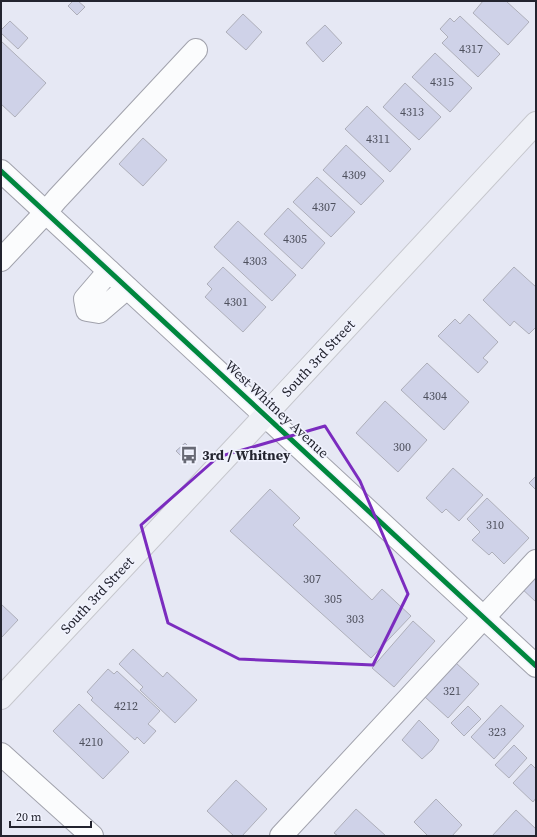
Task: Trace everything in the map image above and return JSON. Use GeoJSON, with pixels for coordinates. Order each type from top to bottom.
{"type":"FeatureCollection","features":[{"type":"Feature","properties":{"kind":"main road","name":"South 3rd Street"},"geometry":{"type":"LineString","coordinates":[[1,698],[536,123]]}},
{"type":"Feature","properties":{"kind":"street"},"geometry":{"type":"LineString","coordinates":[[1,260],[196,50]]}},
{"type":"Feature","properties":{"kind":"street","name":"West Whitney Avenue"},"geometry":{"type":"LineString","coordinates":[[1,171],[536,666]]}},
{"type":"Feature","properties":{"kind":"street"},"geometry":{"type":"LineString","coordinates":[[109,271],[85,299],[87,310],[99,312],[127,288]]}},
{"type":"Feature","properties":{"kind":"street"},"geometry":{"type":"LineString","coordinates":[[281,836],[536,561]]}},
{"type":"Feature","properties":{"kind":"street"},"geometry":{"type":"LineString","coordinates":[[1,754],[92,836]]}},
{"type":"Feature","properties":{"kind":"highlighted area"},"geometry":{"type":"Polygon","coordinates":[[[325,426],[360,481],[408,594],[373,665],[239,659],[168,623],[141,525],[218,457],[325,426]]]}},
{"type":"Feature","properties":{"kind":"building"},"geometry":{"type":"Polygon","coordinates":[[[73,1],[78,1],[85,7],[77,15],[68,6],[73,1]]]}},
{"type":"Feature","properties":{"kind":"building"},"geometry":{"type":"Polygon","coordinates":[[[483,1],[506,1],[529,22],[508,45],[473,13],[483,1]]]}},
{"type":"Feature","properties":{"kind":"building"},"geometry":{"type":"Polygon","coordinates":[[[243,14],[262,32],[246,50],[226,32],[243,14]]]}},
{"type":"Feature","properties":{"kind":"building"},"geometry":{"type":"Polygon","coordinates":[[[460,16],[500,54],[478,77],[442,43],[448,37],[440,29],[450,18],[454,22],[460,16]]]}},
{"type":"Feature","properties":{"kind":"building"},"geometry":{"type":"Polygon","coordinates":[[[10,21],[28,38],[18,49],[1,33],[1,30],[10,21]]]}},
{"type":"Feature","properties":{"kind":"building"},"geometry":{"type":"Polygon","coordinates":[[[325,25],[342,43],[323,62],[306,43],[325,25]]]}},
{"type":"Feature","properties":{"kind":"building"},"geometry":{"type":"Polygon","coordinates":[[[1,41],[46,83],[15,117],[1,104],[1,41]]]}},
{"type":"Feature","properties":{"kind":"building"},"geometry":{"type":"Polygon","coordinates":[[[435,53],[472,88],[450,112],[412,77],[435,53]]]}},
{"type":"Feature","properties":{"kind":"building"},"geometry":{"type":"Polygon","coordinates":[[[405,83],[441,117],[419,140],[383,107],[405,83]]]}},
{"type":"Feature","properties":{"kind":"building"},"geometry":{"type":"Polygon","coordinates":[[[367,106],[411,149],[390,172],[345,129],[367,106]]]}},
{"type":"Feature","properties":{"kind":"building"},"geometry":{"type":"Polygon","coordinates":[[[143,138],[167,160],[143,186],[119,164],[143,138]]]}},
{"type":"Feature","properties":{"kind":"building"},"geometry":{"type":"Polygon","coordinates":[[[346,145],[384,181],[361,205],[323,170],[346,145]]]}},
{"type":"Feature","properties":{"kind":"building"},"geometry":{"type":"Polygon","coordinates":[[[317,177],[355,212],[331,237],[293,202],[317,177]]]}},
{"type":"Feature","properties":{"kind":"building"},"geometry":{"type":"Polygon","coordinates":[[[288,208],[325,243],[302,269],[264,234],[288,208]]]}},
{"type":"Feature","properties":{"kind":"building"},"geometry":{"type":"Polygon","coordinates":[[[238,221],[296,275],[272,301],[214,247],[238,221]]]}},
{"type":"Feature","properties":{"kind":"building"},"geometry":{"type":"Polygon","coordinates":[[[223,267],[266,307],[243,332],[205,297],[212,289],[207,284],[223,267]]]}},
{"type":"Feature","properties":{"kind":"building"},"geometry":{"type":"Polygon","coordinates":[[[514,267],[536,287],[536,327],[529,334],[514,321],[510,326],[483,300],[514,267]]]}},
{"type":"Feature","properties":{"kind":"building"},"geometry":{"type":"Polygon","coordinates":[[[469,314],[498,342],[483,358],[488,362],[478,373],[438,336],[455,319],[460,324],[469,314]]]}},
{"type":"Feature","properties":{"kind":"building"},"geometry":{"type":"Polygon","coordinates":[[[427,363],[469,402],[444,430],[401,390],[427,363]]]}},
{"type":"Feature","properties":{"kind":"building"},"geometry":{"type":"Polygon","coordinates":[[[385,401],[427,440],[398,472],[356,433],[385,401]]]}},
{"type":"Feature","properties":{"kind":"building"},"geometry":{"type":"Polygon","coordinates":[[[185,443],[189,447],[181,456],[176,451],[185,443]]]}},
{"type":"Feature","properties":{"kind":"building"},"geometry":{"type":"Polygon","coordinates":[[[453,468],[483,495],[459,521],[446,509],[442,513],[426,498],[453,468]]]}},
{"type":"Feature","properties":{"kind":"building"},"geometry":{"type":"Polygon","coordinates":[[[536,476],[536,490],[529,483],[536,476]]]}},
{"type":"Feature","properties":{"kind":"building"},"geometry":{"type":"Polygon","coordinates":[[[270,489],[300,518],[293,525],[372,600],[382,589],[411,616],[371,658],[230,531],[270,489]]]}},
{"type":"Feature","properties":{"kind":"building"},"geometry":{"type":"Polygon","coordinates":[[[487,498],[529,538],[504,564],[492,552],[489,555],[472,540],[480,532],[467,519],[487,498]]]}},
{"type":"Feature","properties":{"kind":"building"},"geometry":{"type":"Polygon","coordinates":[[[536,568],[536,602],[519,586],[536,568]]]}},
{"type":"Feature","properties":{"kind":"building"},"geometry":{"type":"Polygon","coordinates":[[[1,604],[18,620],[1,638],[1,604]]]}},
{"type":"Feature","properties":{"kind":"building"},"geometry":{"type":"Polygon","coordinates":[[[413,621],[435,641],[394,687],[372,668],[413,621]]]}},
{"type":"Feature","properties":{"kind":"building"},"geometry":{"type":"Polygon","coordinates":[[[133,649],[163,677],[167,672],[197,700],[175,723],[140,690],[143,687],[119,664],[133,649]]]}},
{"type":"Feature","properties":{"kind":"building"},"geometry":{"type":"Polygon","coordinates":[[[456,663],[479,684],[448,718],[425,697],[456,663]]]}},
{"type":"Feature","properties":{"kind":"building"},"geometry":{"type":"Polygon","coordinates":[[[108,669],[114,674],[117,671],[160,711],[148,724],[156,731],[144,744],[137,737],[135,740],[91,700],[93,698],[87,692],[108,669]]]}},
{"type":"Feature","properties":{"kind":"building"},"geometry":{"type":"Polygon","coordinates":[[[79,704],[129,752],[103,779],[53,731],[79,704]]]}},
{"type":"Feature","properties":{"kind":"building"},"geometry":{"type":"Polygon","coordinates":[[[501,705],[524,726],[494,759],[471,737],[501,705]]]}},
{"type":"Feature","properties":{"kind":"building"},"geometry":{"type":"Polygon","coordinates":[[[468,706],[481,719],[464,736],[451,723],[468,706]]]}},
{"type":"Feature","properties":{"kind":"building"},"geometry":{"type":"Polygon","coordinates":[[[419,720],[439,740],[432,750],[422,759],[402,740],[419,720]]]}},
{"type":"Feature","properties":{"kind":"building"},"geometry":{"type":"Polygon","coordinates":[[[514,745],[527,758],[509,778],[495,765],[514,745]]]}},
{"type":"Feature","properties":{"kind":"building"},"geometry":{"type":"Polygon","coordinates":[[[531,764],[536,769],[536,798],[533,802],[513,783],[531,764]]]}},
{"type":"Feature","properties":{"kind":"building"},"geometry":{"type":"Polygon","coordinates":[[[236,780],[267,809],[242,836],[234,836],[207,811],[236,780]]]}},
{"type":"Feature","properties":{"kind":"building"},"geometry":{"type":"Polygon","coordinates":[[[436,799],[462,825],[452,836],[428,836],[414,822],[436,799]]]}},
{"type":"Feature","properties":{"kind":"building"},"geometry":{"type":"Polygon","coordinates":[[[356,809],[386,836],[338,836],[334,833],[356,809]]]}},
{"type":"Feature","properties":{"kind":"building"},"geometry":{"type":"Polygon","coordinates":[[[516,810],[536,829],[536,836],[492,836],[516,810]]]}},
{"type":"Feature","properties":{"kind":"cycle path"},"geometry":{"type":"LineString","coordinates":[[1,171],[536,666]]}},
{"type":"Feature","properties":{"kind":"place","name":"3rd / Whitney"},"geometry":{"type":"Point","coordinates":[189,455]}}]}
